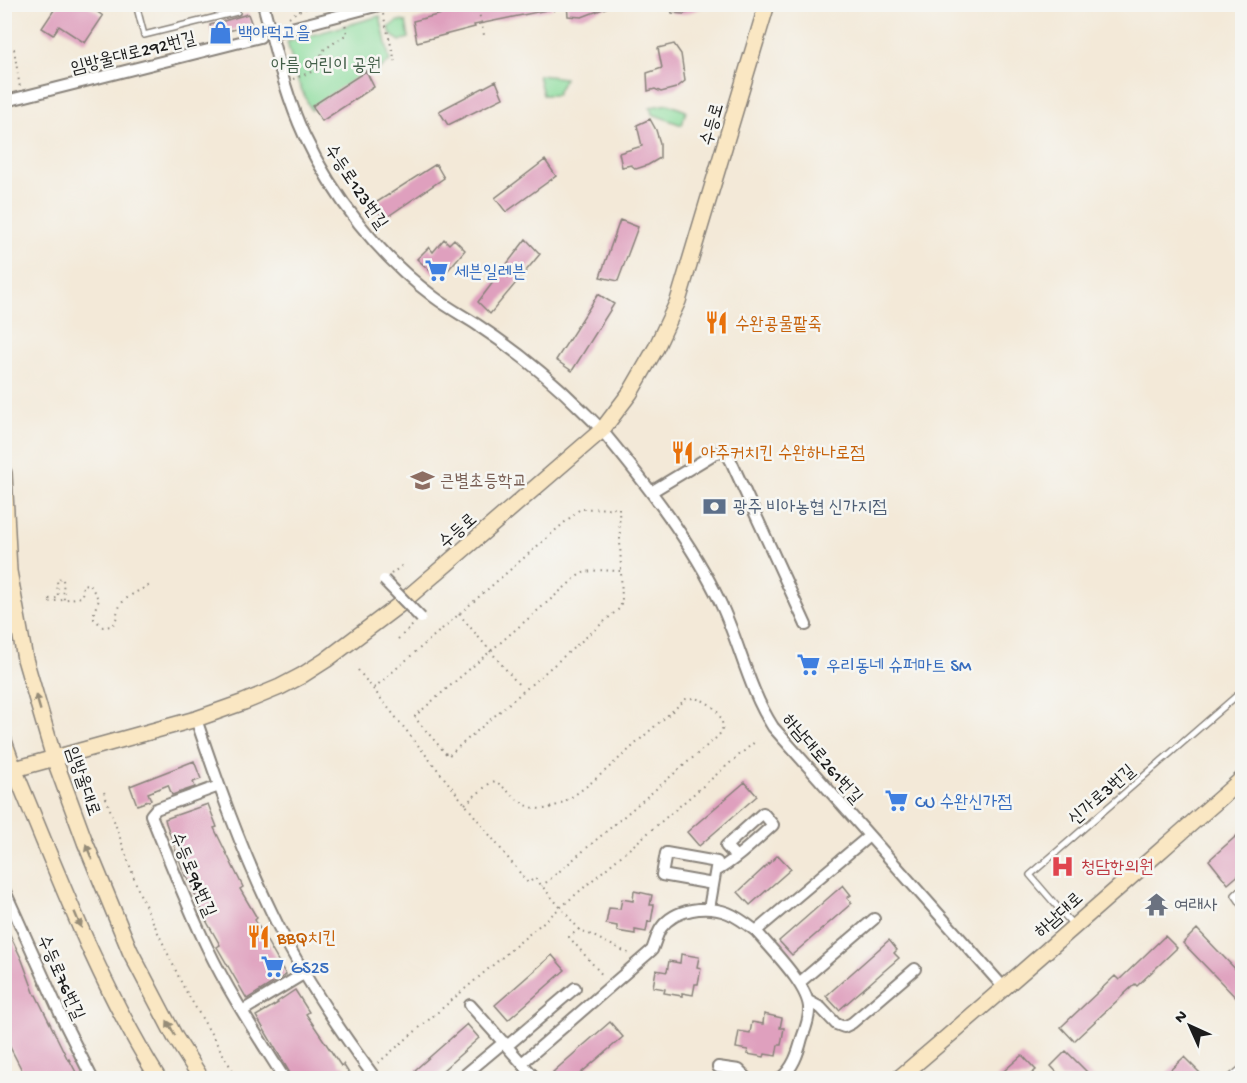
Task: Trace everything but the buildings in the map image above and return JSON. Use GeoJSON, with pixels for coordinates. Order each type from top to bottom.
{"type":"FeatureCollection","features":[{"type":"Feature","properties":{"kind":"main road","name":"수등로"},"geometry":{"type":"LineString","coordinates":[[9,771],[196,719],[244,702],[301,676],[399,605],[602,430],[630,393],[678,302],[767,4]]}},
{"type":"Feature","properties":{"kind":"main road","name":"임방울대로"},"geometry":{"type":"LineString","coordinates":[[4,473],[9,571],[25,659],[54,758],[70,804],[130,951],[175,1036],[201,1078]]}},
{"type":"Feature","properties":{"kind":"main road"},"geometry":{"type":"LineString","coordinates":[[4,741],[9,771],[97,964],[158,1078]]}},
{"type":"Feature","properties":{"kind":"main road","name":"하남대로"},"geometry":{"type":"LineString","coordinates":[[899,1078],[1005,988],[1242,778]]}},
{"type":"Feature","properties":{"kind":"street","name":"수등로123번길"},"geometry":{"type":"LineString","coordinates":[[263,4],[303,134],[355,219],[389,258],[421,287],[532,365],[566,394],[602,430]]}},
{"type":"Feature","properties":{"kind":"street"},"geometry":{"type":"LineString","coordinates":[[280,32],[382,5]]}},
{"type":"Feature","properties":{"kind":"street","name":"임방울대로292번길"},"geometry":{"type":"LineString","coordinates":[[17,94],[260,37]]}},
{"type":"Feature","properties":{"kind":"street","name":"하남대로261번길"},"geometry":{"type":"LineString","coordinates":[[602,430],[651,492],[690,549],[712,587],[735,638],[755,695],[773,727],[1005,988]]}},
{"type":"Feature","properties":{"kind":"street"},"geometry":{"type":"LineString","coordinates":[[651,492],[714,454],[721,452],[727,454],[806,625]]}},
{"type":"Feature","properties":{"kind":"street"},"geometry":{"type":"LineString","coordinates":[[384,579],[421,618]]}},
{"type":"Feature","properties":{"kind":"street"},"geometry":{"type":"LineString","coordinates":[[196,719],[246,857],[272,913],[305,973],[372,1075]]}},
{"type":"Feature","properties":{"kind":"street","name":"수등로94번길"},"geometry":{"type":"LineString","coordinates":[[219,786],[156,809],[152,815],[207,947],[242,1011],[284,1078]]}},
{"type":"Feature","properties":{"kind":"street"},"geometry":{"type":"LineString","coordinates":[[756,932],[869,836]]}},
{"type":"Feature","properties":{"kind":"street"},"geometry":{"type":"LineString","coordinates":[[709,909],[717,862],[666,853],[662,875],[713,884]]}},
{"type":"Feature","properties":{"kind":"street"},"geometry":{"type":"LineString","coordinates":[[716,872],[736,857]]}},
{"type":"Feature","properties":{"kind":"street","name":"수등로76번길"},"geometry":{"type":"LineString","coordinates":[[4,889],[63,1020],[92,1078]]}},
{"type":"Feature","properties":{"kind":"street"},"geometry":{"type":"LineString","coordinates":[[522,1063],[652,950],[662,927],[670,919],[691,910],[709,909],[728,913],[756,932],[806,994],[810,1011],[799,1051],[788,1072],[781,1078]]}},
{"type":"Feature","properties":{"kind":"street"},"geometry":{"type":"LineString","coordinates":[[799,983],[874,919]]}},
{"type":"Feature","properties":{"kind":"street"},"geometry":{"type":"LineString","coordinates":[[808,1001],[821,1008],[836,1024],[843,1027],[852,1023],[915,969]]}},
{"type":"Feature","properties":{"kind":"street"},"geometry":{"type":"LineString","coordinates":[[242,1011],[305,973]]}},
{"type":"Feature","properties":{"kind":"street"},"geometry":{"type":"LineString","coordinates":[[461,1078],[575,988]]}},
{"type":"Feature","properties":{"kind":"street"},"geometry":{"type":"LineString","coordinates":[[470,1005],[535,1078]]}},
{"type":"Feature","properties":{"kind":"street"},"geometry":{"type":"LineString","coordinates":[[717,1067],[740,1070],[747,1078]]}},
{"type":"Feature","properties":{"kind":"street"},"geometry":{"type":"LineString","coordinates":[[4,1073],[7,1078]]}},
{"type":"Feature","properties":{"kind":"lane"},"geometry":{"type":"LineString","coordinates":[[136,4],[144,35],[237,12],[235,4]]}},
{"type":"Feature","properties":{"kind":"lane","name":"신가로3번길"},"geometry":{"type":"LineString","coordinates":[[1074,926],[1030,875],[1242,692]]}},
{"type":"Feature","properties":{"kind":"lane"},"geometry":{"type":"LineString","coordinates":[[1242,888],[1235,895],[1242,905]]}},
{"type":"Feature","properties":{"kind":"lane"},"geometry":{"type":"LineString","coordinates":[[1230,1078],[1242,1068]]}},
{"type":"Feature","properties":{"kind":"path"},"geometry":{"type":"LineString","coordinates":[[477,4],[484,35]]}},
{"type":"Feature","properties":{"kind":"path"},"geometry":{"type":"LineString","coordinates":[[553,4],[555,15]]}},
{"type":"Feature","properties":{"kind":"path"},"geometry":{"type":"LineString","coordinates":[[288,18],[300,10],[328,5]]}},
{"type":"Feature","properties":{"kind":"path"},"geometry":{"type":"LineString","coordinates":[[382,5],[395,61]]}},
{"type":"Feature","properties":{"kind":"path"},"geometry":{"type":"LineString","coordinates":[[293,79],[319,69],[322,51],[347,34],[343,15]]}},
{"type":"Feature","properties":{"kind":"path"},"geometry":{"type":"LineString","coordinates":[[144,35],[151,64]]}},
{"type":"Feature","properties":{"kind":"path"},"geometry":{"type":"LineString","coordinates":[[8,50],[14,49],[17,94]]}},
{"type":"Feature","properties":{"kind":"path"},"geometry":{"type":"LineString","coordinates":[[4,63],[16,62]]}},
{"type":"Feature","properties":{"kind":"path"},"geometry":{"type":"LineString","coordinates":[[374,688],[580,509],[620,508],[622,601],[620,608],[448,756],[416,716],[584,572],[621,570]]}},
{"type":"Feature","properties":{"kind":"path"},"geometry":{"type":"LineString","coordinates":[[384,579],[404,564]]}},
{"type":"Feature","properties":{"kind":"path"},"geometry":{"type":"LineString","coordinates":[[64,601],[63,578],[57,579],[58,598],[49,601],[64,601],[82,597],[83,584],[90,585],[99,600],[94,611],[94,619],[103,627],[112,626],[117,620],[118,608],[123,601],[150,585]]}},
{"type":"Feature","properties":{"kind":"path"},"geometry":{"type":"LineString","coordinates":[[459,614],[519,685]]}},
{"type":"Feature","properties":{"kind":"path"},"geometry":{"type":"LineString","coordinates":[[398,639],[421,618]]}},
{"type":"Feature","properties":{"kind":"path"},"geometry":{"type":"LineString","coordinates":[[358,670],[528,883],[536,878],[579,929],[641,959]]}},
{"type":"Feature","properties":{"kind":"path"},"geometry":{"type":"LineString","coordinates":[[465,804],[495,781],[523,804],[551,808],[585,788],[686,699],[698,698],[713,708],[721,718],[722,724],[722,730],[716,738],[542,886]]}},
{"type":"Feature","properties":{"kind":"path"},"geometry":{"type":"LineString","coordinates":[[372,1075],[560,907],[756,740]]}},
{"type":"Feature","properties":{"kind":"path"},"geometry":{"type":"LineString","coordinates":[[104,792],[139,892],[183,986],[237,1078]]}},
{"type":"Feature","properties":{"kind":"path"},"geometry":{"type":"LineString","coordinates":[[579,929],[569,938],[611,985]]}},
{"type":"Feature","properties":{"kind":"green space","name":"아름 어린이 공원"},"geometry":{"type":"Polygon","coordinates":[[[380,16],[390,62],[311,110],[298,82],[287,42],[380,16]]]}},
{"type":"Feature","properties":{"kind":"green space"},"geometry":{"type":"Polygon","coordinates":[[[398,21],[406,22],[409,38],[400,41],[391,35],[389,27],[398,21]]]}},
{"type":"Feature","properties":{"kind":"green space"},"geometry":{"type":"Polygon","coordinates":[[[538,75],[565,78],[556,95],[543,95],[538,75]]]}},
{"type":"Feature","properties":{"kind":"green space"},"geometry":{"type":"Polygon","coordinates":[[[668,104],[686,111],[682,125],[652,114],[650,107],[668,104]]]}},
{"type":"Feature","properties":{"kind":"place","name":"백야떡고을"},"geometry":{"type":"Point","coordinates":[220,32]}},
{"type":"Feature","properties":{"kind":"place","name":"세븐일레븐"},"geometry":{"type":"Point","coordinates":[436,271]}},
{"type":"Feature","properties":{"kind":"place","name":"수완콩물팥죽"},"geometry":{"type":"Point","coordinates":[717,323]}},
{"type":"Feature","properties":{"kind":"place","name":"아주커치킨 수완하나로점"},"geometry":{"type":"Point","coordinates":[683,452]}},
{"type":"Feature","properties":{"kind":"place","name":"큰별초등학교"},"geometry":{"type":"Point","coordinates":[422,480]}},
{"type":"Feature","properties":{"kind":"place","name":"광주 비아농협 신가지점"},"geometry":{"type":"Point","coordinates":[715,506]}},
{"type":"Feature","properties":{"kind":"place","name":"우리동네 슈퍼마트 SM"},"geometry":{"type":"Point","coordinates":[808,665]}},
{"type":"Feature","properties":{"kind":"place","name":"CU 수완신가점"},"geometry":{"type":"Point","coordinates":[897,801]}},
{"type":"Feature","properties":{"kind":"place","name":"청담한의원"},"geometry":{"type":"Point","coordinates":[1063,866]}},
{"type":"Feature","properties":{"kind":"place","name":"여래사"},"geometry":{"type":"Point","coordinates":[1156,904]}},
{"type":"Feature","properties":{"kind":"place","name":"BBQ치킨"},"geometry":{"type":"Point","coordinates":[259,937]}},
{"type":"Feature","properties":{"kind":"place","name":"GS25"},"geometry":{"type":"Point","coordinates":[273,967]}}]}
